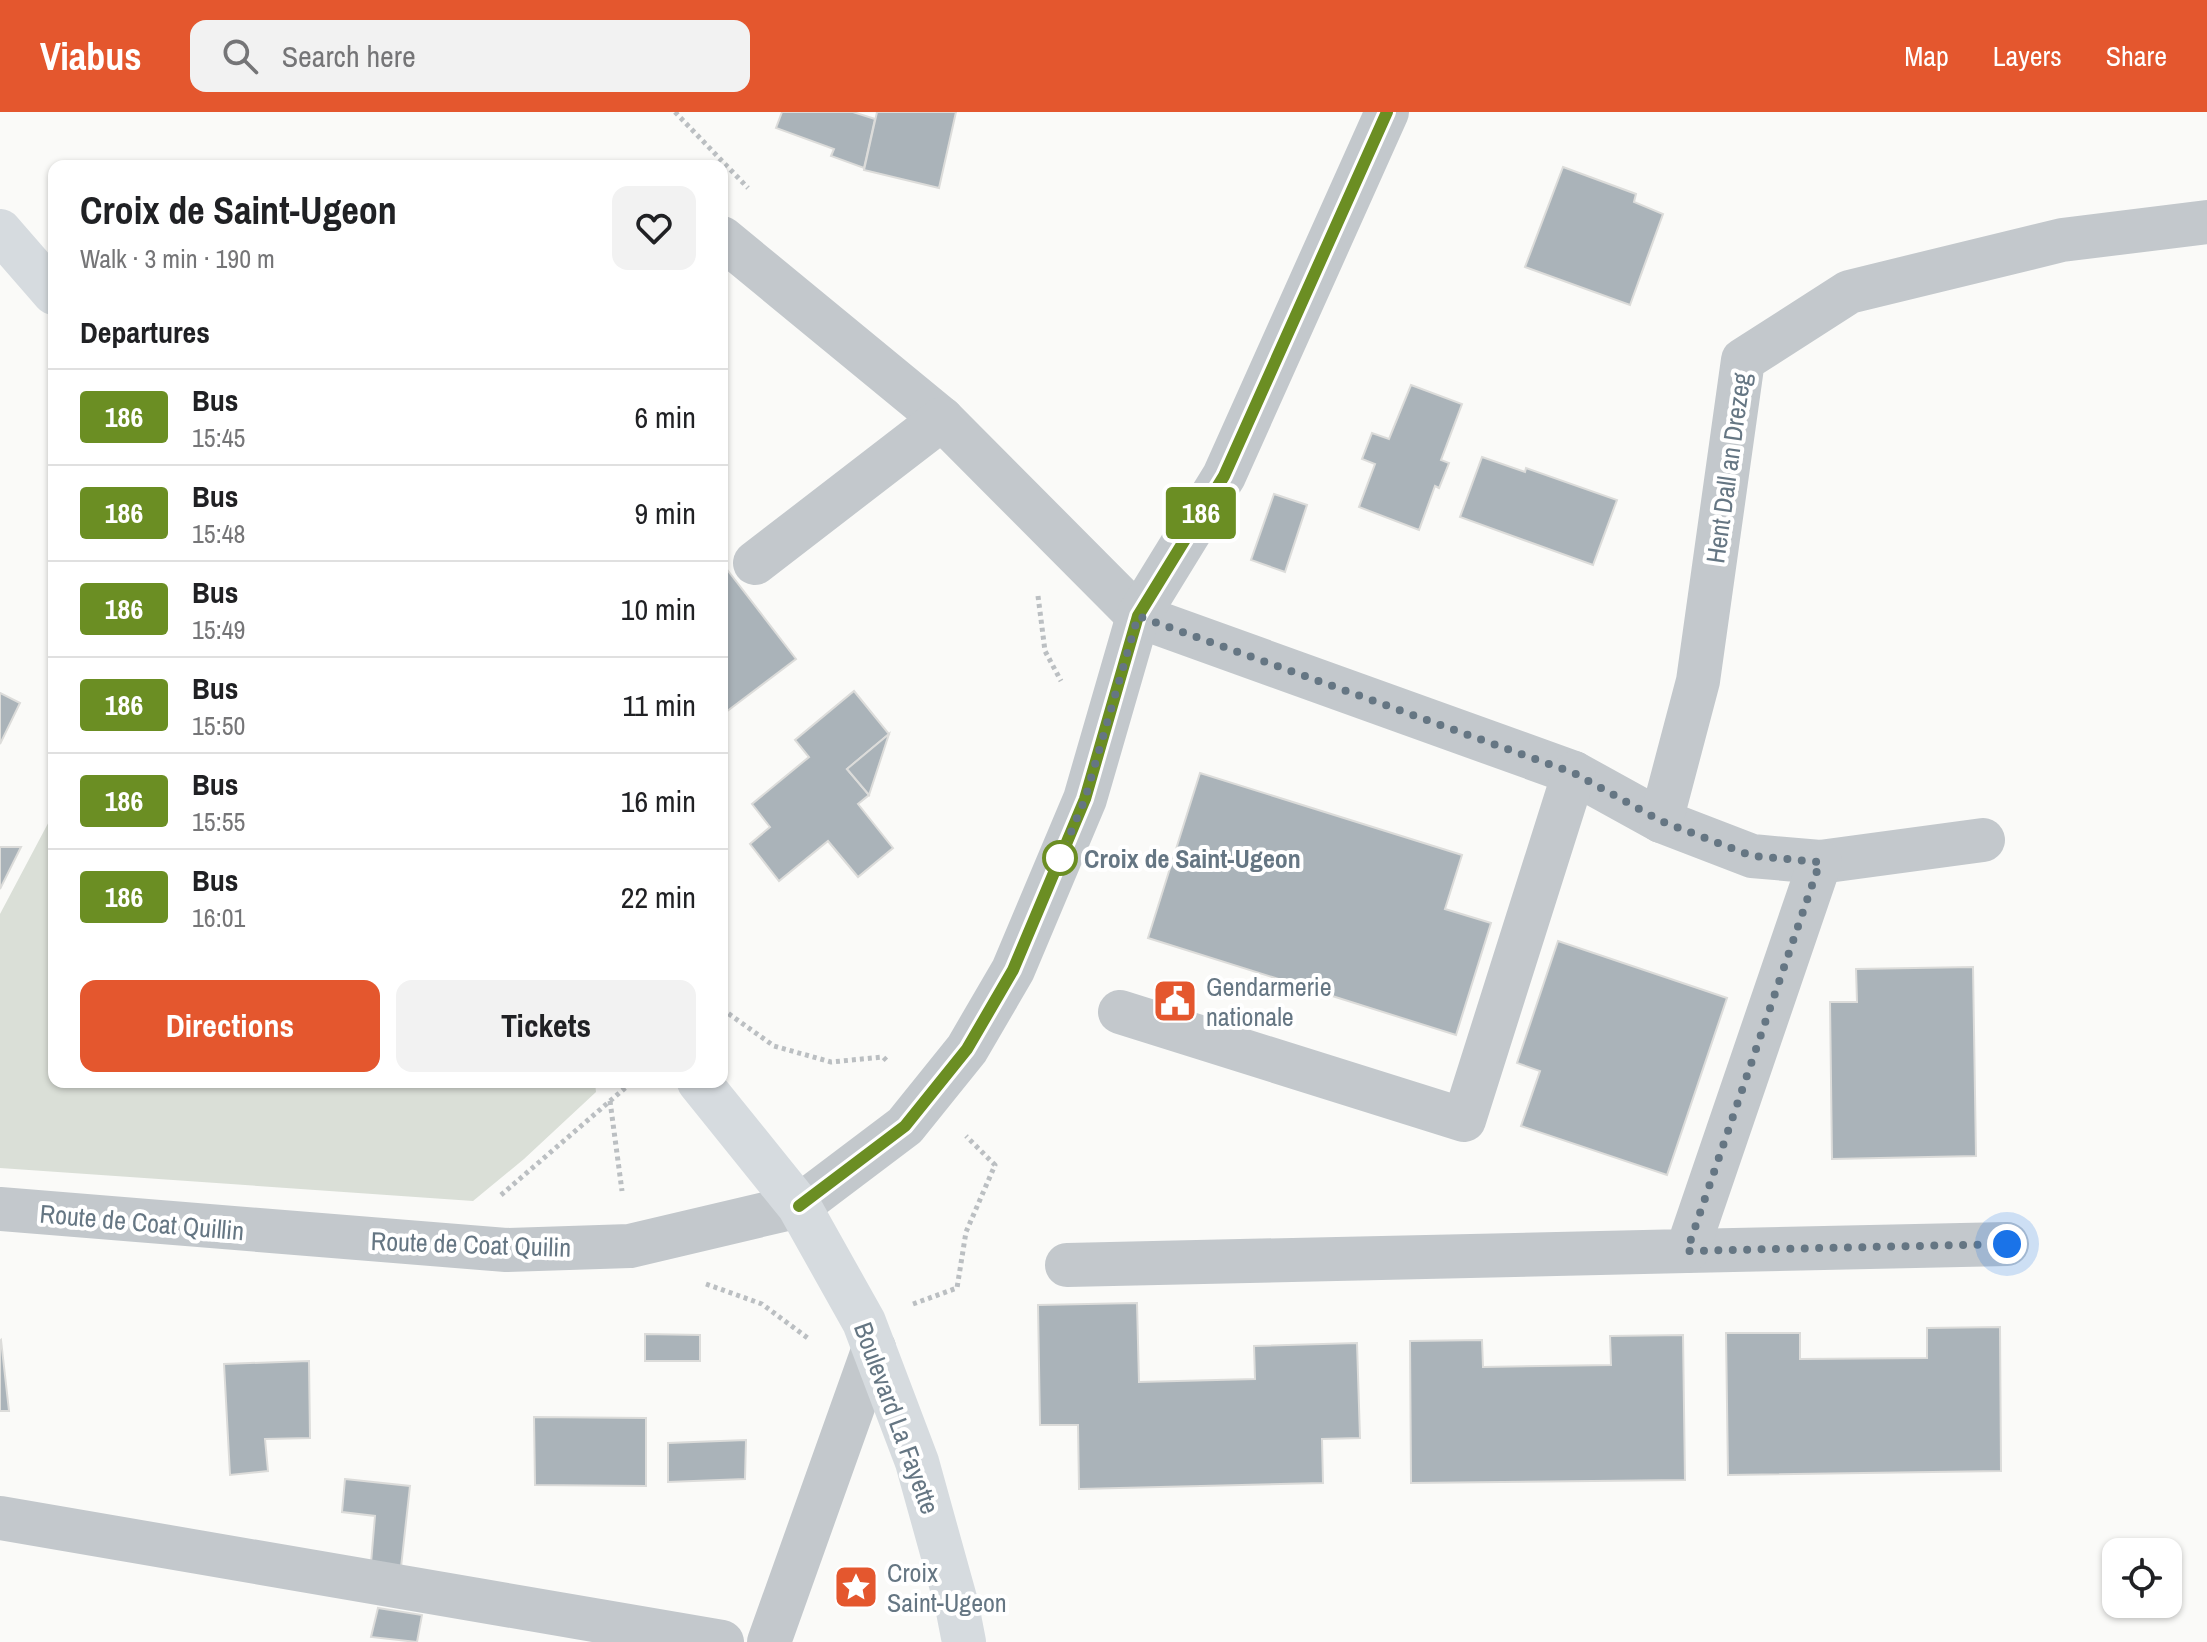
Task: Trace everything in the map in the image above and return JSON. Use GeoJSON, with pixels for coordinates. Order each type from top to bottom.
{"type":"FeatureCollection","features":[{"type":"Feature","properties":{"kind":"main road"},"geometry":{"type":"LineString","coordinates":[[0,231],[48,286]]}},
{"type":"Feature","properties":{"kind":"main road","name":"Boulevard La Fayette"},"geometry":{"type":"LineString","coordinates":[[704,1088],[799,1206],[864,1322],[917,1462],[964,1642]]}},
{"type":"Feature","properties":{"kind":"street"},"geometry":{"type":"LineString","coordinates":[[799,1206],[905,1126],[967,1049],[1005,983],[1085,799],[1138,616],[1224,476],[1387,112]]}},
{"type":"Feature","properties":{"kind":"street","name":"Hent Dall an Drezeg"},"geometry":{"type":"LineString","coordinates":[[1661,821],[1698,681],[1743,360],[1849,292],[2062,240],[2207,222]]}},
{"type":"Feature","properties":{"kind":"street"},"geometry":{"type":"LineString","coordinates":[[728,243],[942,419],[1138,616],[1574,773],[1661,821],[1752,856],[1820,862],[1983,840]]}},
{"type":"Feature","properties":{"kind":"street"},"geometry":{"type":"LineString","coordinates":[[755,563],[942,419]]}},
{"type":"Feature","properties":{"kind":"street"},"geometry":{"type":"LineString","coordinates":[[1120,1012],[1464,1120],[1574,773]]}},
{"type":"Feature","properties":{"kind":"street"},"geometry":{"type":"LineString","coordinates":[[1687,1251],[1820,862]]}},
{"type":"Feature","properties":{"kind":"street","name":"Route de Coat Quilin"},"geometry":{"type":"LineString","coordinates":[[284,1234],[506,1250],[630,1246],[799,1206]]}},
{"type":"Feature","properties":{"kind":"street","name":"Route de Coat Quillin"},"geometry":{"type":"LineString","coordinates":[[0,1209],[284,1234]]}},
{"type":"Feature","properties":{"kind":"street"},"geometry":{"type":"LineString","coordinates":[[1067,1265],[2007,1244]]}},
{"type":"Feature","properties":{"kind":"street"},"geometry":{"type":"LineString","coordinates":[[769,1642],[874,1348]]}},
{"type":"Feature","properties":{"kind":"street"},"geometry":{"type":"LineString","coordinates":[[0,1518],[722,1642]]}},
{"type":"Feature","properties":{"kind":"path"},"geometry":{"type":"LineString","coordinates":[[675,112],[722,160]]}},
{"type":"Feature","properties":{"kind":"path"},"geometry":{"type":"LineString","coordinates":[[728,166],[753,192]]}},
{"type":"Feature","properties":{"kind":"path"},"geometry":{"type":"LineString","coordinates":[[1033,586],[1039,598],[1045,651],[1066,690]]}},
{"type":"Feature","properties":{"kind":"path"},"geometry":{"type":"LineString","coordinates":[[883,1057],[894,1051]]}},
{"type":"Feature","properties":{"kind":"path"},"geometry":{"type":"LineString","coordinates":[[610,1101],[625,1088]]}},
{"type":"Feature","properties":{"kind":"shaded area"},"geometry":{"type":"Polygon","coordinates":[[[48,823],[48,1088],[596,1088],[596,1092],[473,1201],[0,1168],[0,914],[48,823]]]}},
{"type":"Feature","properties":{"kind":"building"},"geometry":{"type":"Polygon","coordinates":[[[782,112],[853,112],[875,119],[864,168],[831,156],[834,149],[776,128],[782,112]]]}},
{"type":"Feature","properties":{"kind":"building"},"geometry":{"type":"Polygon","coordinates":[[[877,112],[956,112],[939,188],[864,170],[877,112]]]}},
{"type":"Feature","properties":{"kind":"building"},"geometry":{"type":"Polygon","coordinates":[[[1563,167],[1636,194],[1634,202],[1663,214],[1630,305],[1525,267],[1563,167]]]}},
{"type":"Feature","properties":{"kind":"building"},"geometry":{"type":"Polygon","coordinates":[[[1411,385],[1462,404],[1441,460],[1449,463],[1439,488],[1435,486],[1419,530],[1359,507],[1375,464],[1362,459],[1372,433],[1389,439],[1411,385]]]}},
{"type":"Feature","properties":{"kind":"building"},"geometry":{"type":"Polygon","coordinates":[[[1482,457],[1525,472],[1526,468],[1617,500],[1593,565],[1460,517],[1482,457]]]}},
{"type":"Feature","properties":{"kind":"building"},"geometry":{"type":"Polygon","coordinates":[[[1274,494],[1307,505],[1285,572],[1251,560],[1274,494]]]}},
{"type":"Feature","properties":{"kind":"building"},"geometry":{"type":"Polygon","coordinates":[[[728,571],[796,659],[728,710],[728,571]]]}},
{"type":"Feature","properties":{"kind":"building"},"geometry":{"type":"Polygon","coordinates":[[[854,691],[889,734],[847,769],[869,795],[858,804],[893,848],[858,877],[828,841],[779,881],[750,844],[770,827],[752,804],[809,757],[795,740],[854,691]]]}},
{"type":"Feature","properties":{"kind":"building"},"geometry":{"type":"Polygon","coordinates":[[[0,693],[20,703],[0,744],[0,693]]]}},
{"type":"Feature","properties":{"kind":"building"},"geometry":{"type":"Polygon","coordinates":[[[889,734],[869,795],[847,769],[889,734]]]}},
{"type":"Feature","properties":{"kind":"building"},"geometry":{"type":"Polygon","coordinates":[[[1200,773],[1462,855],[1445,909],[1491,923],[1456,1035],[1148,938],[1200,773]]]}},
{"type":"Feature","properties":{"kind":"building"},"geometry":{"type":"Polygon","coordinates":[[[0,847],[21,847],[0,889],[0,847]]]}},
{"type":"Feature","properties":{"kind":"building"},"geometry":{"type":"Polygon","coordinates":[[[1558,941],[1727,998],[1667,1175],[1521,1126],[1540,1071],[1517,1063],[1558,941]]]}},
{"type":"Feature","properties":{"kind":"building"},"geometry":{"type":"Polygon","coordinates":[[[1973,967],[1976,1156],[1832,1159],[1830,1002],[1857,1002],[1856,969],[1973,967]]]}},
{"type":"Feature","properties":{"kind":"building"},"geometry":{"type":"Polygon","coordinates":[[[1137,1303],[1139,1382],[1255,1379],[1254,1346],[1357,1343],[1360,1438],[1322,1439],[1323,1483],[1079,1489],[1078,1425],[1040,1425],[1038,1305],[1137,1303]]]}},
{"type":"Feature","properties":{"kind":"building"},"geometry":{"type":"Polygon","coordinates":[[[2000,1327],[2001,1471],[1728,1475],[1726,1333],[1800,1333],[1800,1359],[1927,1358],[1927,1328],[2000,1327]]]}},
{"type":"Feature","properties":{"kind":"building"},"geometry":{"type":"Polygon","coordinates":[[[645,1334],[700,1335],[700,1361],[645,1361],[645,1334]]]}},
{"type":"Feature","properties":{"kind":"building"},"geometry":{"type":"Polygon","coordinates":[[[1683,1335],[1685,1480],[1411,1483],[1410,1341],[1482,1340],[1483,1367],[1611,1365],[1610,1336],[1683,1335]]]}},
{"type":"Feature","properties":{"kind":"building"},"geometry":{"type":"Polygon","coordinates":[[[1,1340],[9,1411],[0,1411],[1,1340]]]}},
{"type":"Feature","properties":{"kind":"building"},"geometry":{"type":"Polygon","coordinates":[[[309,1361],[310,1438],[265,1439],[268,1471],[230,1475],[224,1364],[309,1361]]]}},
{"type":"Feature","properties":{"kind":"building"},"geometry":{"type":"Polygon","coordinates":[[[534,1417],[646,1418],[646,1486],[535,1485],[534,1417]]]}},
{"type":"Feature","properties":{"kind":"building"},"geometry":{"type":"Polygon","coordinates":[[[746,1440],[745,1479],[668,1482],[668,1443],[746,1440]]]}},
{"type":"Feature","properties":{"kind":"building"},"geometry":{"type":"Polygon","coordinates":[[[345,1479],[410,1486],[401,1567],[371,1563],[375,1516],[342,1512],[345,1479]]]}},
{"type":"Feature","properties":{"kind":"building"},"geometry":{"type":"Polygon","coordinates":[[[378,1608],[422,1615],[417,1642],[371,1637],[378,1608]]]}},
{"type":"Feature","properties":{"kind":"bus line","name":"186"},"geometry":{"type":"LineString","coordinates":[[799,1206],[905,1126],[967,1049],[1013,970],[1085,799],[1138,616],[1224,476],[1387,112]]}},
{"type":"Feature","properties":{"kind":"place","name":"Croix de Saint-Ugeon"},"geometry":{"type":"Point","coordinates":[1060,858]}},
{"type":"Feature","properties":{"kind":"place","name":"Gendarmerie nationale"},"geometry":{"type":"Point","coordinates":[1175,1001]}},
{"type":"Feature","properties":{"kind":"place","name":"Croix Saint-Ugeon"},"geometry":{"type":"Point","coordinates":[856,1587]}},
{"type":"Feature","properties":{"kind":"route"},"geometry":{"type":"LineString","coordinates":[[1060,858],[1085,799],[1138,616],[1574,773],[1661,821],[1752,856],[1820,862],[1687,1251],[2007,1244]]}}]}
